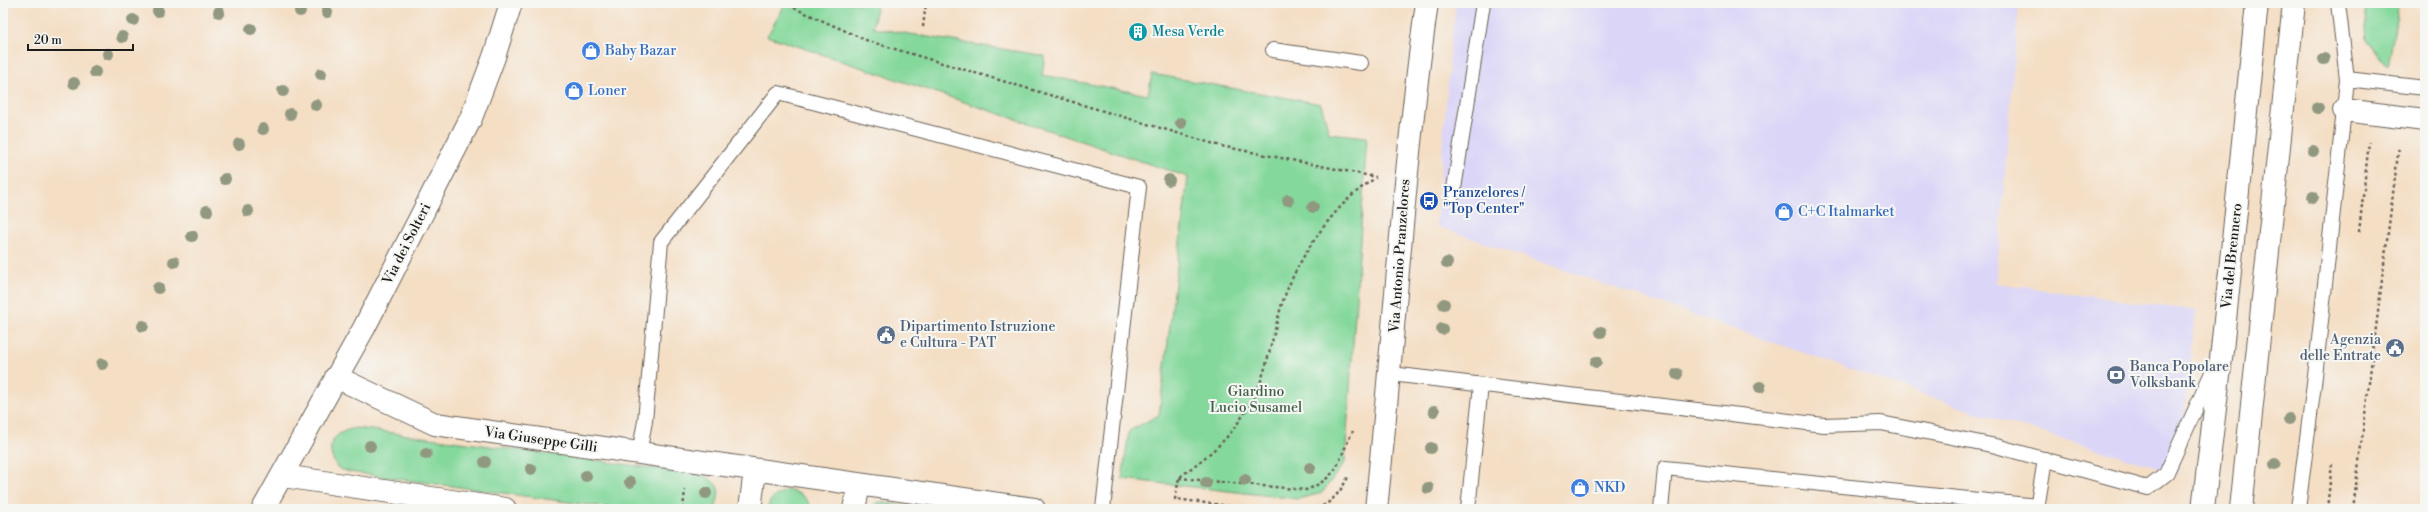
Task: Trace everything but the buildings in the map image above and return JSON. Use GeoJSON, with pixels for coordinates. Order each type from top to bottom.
{"type":"FeatureCollection","features":[{"type":"Feature","properties":{"kind":"street","name":"Via dei Solteri"},"geometry":{"type":"LineString","coordinates":[[263,509],[283,476],[367,321],[471,118],[494,57],[511,3]]}},
{"type":"Feature","properties":{"kind":"street","name":"Via Antonio Pranzelores"},"geometry":{"type":"LineString","coordinates":[[1376,509],[1391,374],[1409,134],[1427,3]]}},
{"type":"Feature","properties":{"kind":"street","name":"Via del Brennero"},"geometry":{"type":"LineString","coordinates":[[2203,509],[2222,350],[2257,3]]}},
{"type":"Feature","properties":{"kind":"street"},"geometry":{"type":"LineString","coordinates":[[2241,509],[2294,3]]}},
{"type":"Feature","properties":{"kind":"street"},"geometry":{"type":"LineString","coordinates":[[2344,110],[2425,120]]}},
{"type":"Feature","properties":{"kind":"street","name":"Via Giuseppe Gilli"},"geometry":{"type":"LineString","coordinates":[[336,377],[435,424],[1034,509]]}},
{"type":"Feature","properties":{"kind":"street"},"geometry":{"type":"LineString","coordinates":[[750,509],[755,470]]}},
{"type":"Feature","properties":{"kind":"street"},"geometry":{"type":"LineString","coordinates":[[283,476],[505,509]]}},
{"type":"Feature","properties":{"kind":"street"},"geometry":{"type":"LineString","coordinates":[[854,509],[859,485]]}},
{"type":"Feature","properties":{"kind":"lane"},"geometry":{"type":"LineString","coordinates":[[1453,194],[1482,3]]}},
{"type":"Feature","properties":{"kind":"lane"},"geometry":{"type":"LineString","coordinates":[[2298,509],[2315,376],[2347,79],[2338,3]]}},
{"type":"Feature","properties":{"kind":"lane"},"geometry":{"type":"LineString","coordinates":[[1273,50],[1361,63]]}},
{"type":"Feature","properties":{"kind":"lane"},"geometry":{"type":"LineString","coordinates":[[2347,79],[2425,88]]}},
{"type":"Feature","properties":{"kind":"lane"},"geometry":{"type":"LineString","coordinates":[[639,454],[645,421],[661,242],[778,93],[1139,187],[1103,509]]}},
{"type":"Feature","properties":{"kind":"lane"},"geometry":{"type":"LineString","coordinates":[[1391,374],[1824,425],[1881,423],[1996,446],[2148,488],[2166,474],[2222,350]]}},
{"type":"Feature","properties":{"kind":"lane"},"geometry":{"type":"LineString","coordinates":[[1468,509],[1481,385]]}},
{"type":"Feature","properties":{"kind":"lane"},"geometry":{"type":"LineString","coordinates":[[1661,509],[1665,468],[2037,508],[2045,459]]}},
{"type":"Feature","properties":{"kind":"path"},"geometry":{"type":"LineString","coordinates":[[923,26],[926,3]]}},
{"type":"Feature","properties":{"kind":"path"},"geometry":{"type":"LineString","coordinates":[[955,3],[962,6]]}},
{"type":"Feature","properties":{"kind":"path"},"geometry":{"type":"LineString","coordinates":[[784,4],[868,41],[1221,146],[1376,178],[1362,186],[1328,221],[1299,264],[1281,306],[1271,345],[1253,398],[1224,441],[1179,478],[1175,499],[1253,509]]}},
{"type":"Feature","properties":{"kind":"path"},"geometry":{"type":"LineString","coordinates":[[2353,509],[2397,163]]}},
{"type":"Feature","properties":{"kind":"path"},"geometry":{"type":"LineString","coordinates":[[1355,439],[1357,424]]}},
{"type":"Feature","properties":{"kind":"path"},"geometry":{"type":"LineString","coordinates":[[1179,478],[1306,490],[1321,484],[1332,475],[1341,461],[1345,446],[1354,430]]}},
{"type":"Feature","properties":{"kind":"path"},"geometry":{"type":"LineString","coordinates":[[1317,509],[1329,503],[1342,490],[1351,470]]}},
{"type":"Feature","properties":{"kind":"shaded area"},"geometry":{"type":"Polygon","coordinates":[[[1456,3],[2019,3],[1996,283],[2196,311],[2178,474],[1986,416],[1436,226],[1451,41],[1456,3]]]}},
{"type":"Feature","properties":{"kind":"green space","name":"Giardino Lucio Susamel"},"geometry":{"type":"Polygon","coordinates":[[[786,3],[877,3],[873,28],[1045,56],[1042,75],[1148,95],[1152,74],[1321,104],[1329,133],[1367,137],[1345,462],[1322,493],[1298,499],[1122,479],[1129,431],[1159,415],[1188,177],[767,36],[786,3]]]}},
{"type":"Feature","properties":{"kind":"green space"},"geometry":{"type":"Polygon","coordinates":[[[2364,3],[2399,3],[2388,67],[2367,40],[2364,3]]]}},
{"type":"Feature","properties":{"kind":"green space"},"geometry":{"type":"Polygon","coordinates":[[[356,428],[704,475],[714,482],[719,493],[715,509],[619,509],[349,472],[338,468],[333,460],[331,447],[332,442],[341,433],[356,428]]]}},
{"type":"Feature","properties":{"kind":"green space"},"geometry":{"type":"Polygon","coordinates":[[[787,490],[796,492],[802,496],[808,501],[812,509],[768,509],[768,505],[772,499],[787,490]]]}},
{"type":"Feature","properties":{"kind":"green space"},"geometry":{"type":"Polygon","coordinates":[[[878,502],[933,509],[869,509],[878,502]]]}},
{"type":"Feature","properties":{"kind":"place","name":"Mesa Verde"},"geometry":{"type":"Point","coordinates":[1138,32]}},
{"type":"Feature","properties":{"kind":"place","name":"Baby Bazar"},"geometry":{"type":"Point","coordinates":[591,51]}},
{"type":"Feature","properties":{"kind":"place","name":"Loner"},"geometry":{"type":"Point","coordinates":[574,91]}},
{"type":"Feature","properties":{"kind":"place","name":"Pranzelores / \"Top Center\""},"geometry":{"type":"Point","coordinates":[1429,201]}},
{"type":"Feature","properties":{"kind":"place","name":"C+C Italmarket"},"geometry":{"type":"Point","coordinates":[1784,212]}},
{"type":"Feature","properties":{"kind":"place","name":"Dipartimento Istruzione e Cultura - PAT"},"geometry":{"type":"Point","coordinates":[886,335]}},
{"type":"Feature","properties":{"kind":"place","name":"Agenzia delle Entrate"},"geometry":{"type":"Point","coordinates":[2395,348]}},
{"type":"Feature","properties":{"kind":"place","name":"Banca Popolare Volksbank"},"geometry":{"type":"Point","coordinates":[2116,375]}},
{"type":"Feature","properties":{"kind":"place","name":"NKD"},"geometry":{"type":"Point","coordinates":[1580,488]}}]}
